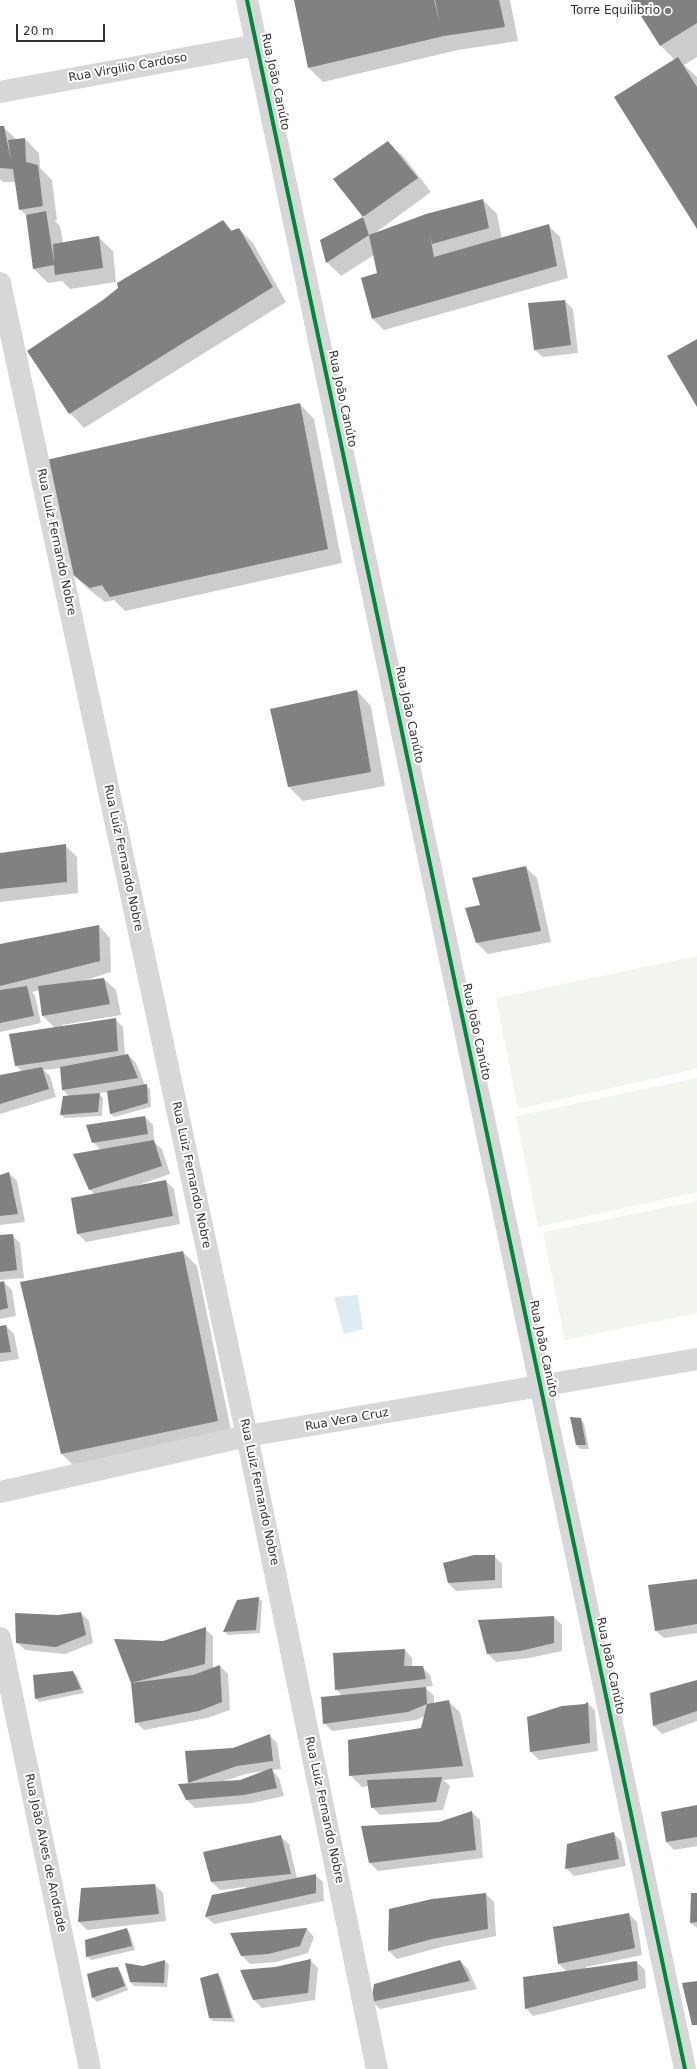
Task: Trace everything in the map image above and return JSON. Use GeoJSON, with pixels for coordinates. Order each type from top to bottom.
{"type":"FeatureCollection","features":[{"type":"Feature","properties":{"kind":"street","name":"Rua João Canúto"},"geometry":{"type":"LineString","coordinates":[[247,0],[685,2069]]}},
{"type":"Feature","properties":{"kind":"street","name":"Rua Virgilio Cardoso"},"geometry":{"type":"LineString","coordinates":[[0,92],[256,45]]}},
{"type":"Feature","properties":{"kind":"street","name":"Rua Luiz Fernando Nobre"},"geometry":{"type":"LineString","coordinates":[[0,283],[247,1436],[377,2069]]}},
{"type":"Feature","properties":{"kind":"street","name":"Rua Vera Cruz"},"geometry":{"type":"LineString","coordinates":[[0,1492],[247,1436],[697,1360]]}},
{"type":"Feature","properties":{"kind":"street","name":"Rua João Alves de Andrade"},"geometry":{"type":"LineString","coordinates":[[0,1638],[90,2069]]}},
{"type":"Feature","properties":{"kind":"shaded area"},"geometry":{"type":"Polygon","coordinates":[[[697,956],[697,1069],[518,1109],[496,998],[697,956]]]}},
{"type":"Feature","properties":{"kind":"shaded area"},"geometry":{"type":"Polygon","coordinates":[[[697,1078],[697,1192],[538,1227],[516,1116],[697,1078]]]}},
{"type":"Feature","properties":{"kind":"shaded area"},"geometry":{"type":"Polygon","coordinates":[[[697,1201],[697,1313],[565,1340],[543,1232],[697,1201]]]}},
{"type":"Feature","properties":{"kind":"shaded area"},"geometry":{"type":"Polygon","coordinates":[[[358,1295],[363,1329],[344,1334],[334,1297],[358,1295]]]}},
{"type":"Feature","properties":{"kind":"building"},"geometry":{"type":"Polygon","coordinates":[[[294,0],[434,0],[440,24],[435,0],[499,0],[505,27],[444,36],[308,68],[294,0]]]}},
{"type":"Feature","properties":{"kind":"building","name":"Torre Equilibrio"},"geometry":{"type":"Polygon","coordinates":[[[631,0],[697,0],[697,23],[660,46],[631,0]]]}},
{"type":"Feature","properties":{"kind":"building"},"geometry":{"type":"Polygon","coordinates":[[[678,57],[697,87],[697,229],[614,97],[678,57]]]}},
{"type":"Feature","properties":{"kind":"building"},"geometry":{"type":"Polygon","coordinates":[[[0,126],[4,126],[11,161],[8,140],[25,138],[26,162],[38,165],[43,206],[19,210],[13,169],[0,168],[0,126]]]}},
{"type":"Feature","properties":{"kind":"building"},"geometry":{"type":"Polygon","coordinates":[[[388,141],[418,178],[363,217],[333,179],[388,141]]]}},
{"type":"Feature","properties":{"kind":"building"},"geometry":{"type":"Polygon","coordinates":[[[483,199],[489,228],[432,244],[429,230],[434,257],[549,224],[557,266],[372,319],[361,278],[377,273],[369,235],[426,214],[483,199]]]}},
{"type":"Feature","properties":{"kind":"building"},"geometry":{"type":"Polygon","coordinates":[[[46,211],[54,262],[53,244],[99,236],[103,268],[55,275],[54,265],[33,269],[26,215],[46,211]]]}},
{"type":"Feature","properties":{"kind":"building"},"geometry":{"type":"Polygon","coordinates":[[[363,217],[369,235],[326,263],[320,240],[363,217]]]}},
{"type":"Feature","properties":{"kind":"building"},"geometry":{"type":"Polygon","coordinates":[[[223,220],[231,231],[239,228],[273,287],[69,414],[27,351],[103,300],[118,288],[117,283],[223,220]]]}},
{"type":"Feature","properties":{"kind":"building"},"geometry":{"type":"Polygon","coordinates":[[[565,300],[571,345],[534,350],[528,303],[565,300]]]}},
{"type":"Feature","properties":{"kind":"building"},"geometry":{"type":"Polygon","coordinates":[[[697,339],[697,407],[667,356],[697,339]]]}},
{"type":"Feature","properties":{"kind":"building"},"geometry":{"type":"Polygon","coordinates":[[[300,403],[328,549],[110,597],[102,585],[90,588],[72,574],[46,460],[300,403]]]}},
{"type":"Feature","properties":{"kind":"building"},"geometry":{"type":"Polygon","coordinates":[[[357,690],[371,772],[288,787],[270,709],[357,690]]]}},
{"type":"Feature","properties":{"kind":"building"},"geometry":{"type":"Polygon","coordinates":[[[66,844],[67,882],[0,889],[0,853],[66,844]]]}},
{"type":"Feature","properties":{"kind":"building"},"geometry":{"type":"Polygon","coordinates":[[[526,866],[541,931],[476,943],[465,908],[480,905],[472,878],[526,866]]]}},
{"type":"Feature","properties":{"kind":"building"},"geometry":{"type":"Polygon","coordinates":[[[99,925],[100,961],[0,986],[0,944],[99,925]]]}},
{"type":"Feature","properties":{"kind":"building"},"geometry":{"type":"Polygon","coordinates":[[[104,978],[110,1004],[42,1016],[38,986],[104,978]]]}},
{"type":"Feature","properties":{"kind":"building"},"geometry":{"type":"Polygon","coordinates":[[[27,986],[34,1016],[0,1023],[0,990],[27,986]]]}},
{"type":"Feature","properties":{"kind":"building"},"geometry":{"type":"Polygon","coordinates":[[[116,1018],[118,1051],[15,1066],[9,1034],[116,1018]]]}},
{"type":"Feature","properties":{"kind":"building"},"geometry":{"type":"Polygon","coordinates":[[[128,1054],[138,1078],[62,1090],[60,1067],[128,1054]]]}},
{"type":"Feature","properties":{"kind":"building"},"geometry":{"type":"Polygon","coordinates":[[[42,1067],[49,1089],[0,1104],[0,1075],[42,1067]]]}},
{"type":"Feature","properties":{"kind":"building"},"geometry":{"type":"Polygon","coordinates":[[[147,1084],[148,1103],[110,1114],[107,1091],[147,1084]]]}},
{"type":"Feature","properties":{"kind":"building"},"geometry":{"type":"Polygon","coordinates":[[[100,1093],[98,1112],[60,1115],[63,1096],[100,1093]]]}},
{"type":"Feature","properties":{"kind":"building"},"geometry":{"type":"Polygon","coordinates":[[[145,1116],[148,1134],[92,1143],[86,1125],[145,1116]]]}},
{"type":"Feature","properties":{"kind":"building"},"geometry":{"type":"Polygon","coordinates":[[[154,1140],[162,1166],[89,1190],[73,1154],[154,1140]]]}},
{"type":"Feature","properties":{"kind":"building"},"geometry":{"type":"Polygon","coordinates":[[[9,1172],[18,1214],[0,1216],[0,1175],[9,1172]]]}},
{"type":"Feature","properties":{"kind":"building"},"geometry":{"type":"Polygon","coordinates":[[[166,1180],[173,1216],[77,1234],[71,1198],[166,1180]]]}},
{"type":"Feature","properties":{"kind":"building"},"geometry":{"type":"Polygon","coordinates":[[[13,1234],[17,1270],[0,1272],[0,1235],[13,1234]]]}},
{"type":"Feature","properties":{"kind":"building"},"geometry":{"type":"Polygon","coordinates":[[[183,1251],[218,1421],[61,1454],[20,1282],[183,1251]]]}},
{"type":"Feature","properties":{"kind":"building"},"geometry":{"type":"Polygon","coordinates":[[[4,1281],[8,1308],[0,1310],[0,1282],[4,1281]]]}},
{"type":"Feature","properties":{"kind":"building"},"geometry":{"type":"Polygon","coordinates":[[[6,1325],[11,1352],[0,1353],[0,1326],[6,1325]]]}},
{"type":"Feature","properties":{"kind":"building"},"geometry":{"type":"Polygon","coordinates":[[[570,1417],[581,1418],[586,1445],[576,1445],[570,1417]]]}},
{"type":"Feature","properties":{"kind":"building"},"geometry":{"type":"Polygon","coordinates":[[[474,1555],[495,1555],[495,1580],[448,1583],[443,1563],[474,1555]]]}},
{"type":"Feature","properties":{"kind":"building"},"geometry":{"type":"Polygon","coordinates":[[[697,1579],[697,1624],[655,1631],[648,1585],[697,1579]]]}},
{"type":"Feature","properties":{"kind":"building"},"geometry":{"type":"Polygon","coordinates":[[[259,1597],[256,1630],[223,1632],[237,1600],[259,1597]]]}},
{"type":"Feature","properties":{"kind":"building"},"geometry":{"type":"Polygon","coordinates":[[[81,1612],[86,1635],[56,1647],[16,1643],[15,1613],[58,1615],[81,1612]]]}},
{"type":"Feature","properties":{"kind":"building"},"geometry":{"type":"Polygon","coordinates":[[[554,1616],[554,1643],[520,1651],[487,1654],[478,1620],[554,1616]]]}},
{"type":"Feature","properties":{"kind":"building"},"geometry":{"type":"Polygon","coordinates":[[[206,1627],[205,1664],[131,1683],[114,1639],[163,1641],[206,1627]]]}},
{"type":"Feature","properties":{"kind":"building"},"geometry":{"type":"Polygon","coordinates":[[[405,1649],[404,1666],[423,1666],[426,1679],[335,1690],[333,1653],[405,1649]]]}},
{"type":"Feature","properties":{"kind":"building"},"geometry":{"type":"Polygon","coordinates":[[[220,1665],[222,1702],[199,1711],[135,1723],[131,1683],[193,1675],[220,1665]]]}},
{"type":"Feature","properties":{"kind":"building"},"geometry":{"type":"Polygon","coordinates":[[[73,1671],[81,1689],[35,1699],[33,1675],[73,1671]]]}},
{"type":"Feature","properties":{"kind":"building"},"geometry":{"type":"Polygon","coordinates":[[[697,1680],[697,1711],[653,1726],[650,1693],[697,1680]]]}},
{"type":"Feature","properties":{"kind":"building"},"geometry":{"type":"Polygon","coordinates":[[[426,1687],[427,1704],[408,1712],[323,1724],[321,1697],[426,1687]]]}},
{"type":"Feature","properties":{"kind":"building"},"geometry":{"type":"Polygon","coordinates":[[[449,1700],[463,1766],[349,1776],[348,1740],[421,1728],[427,1704],[449,1700]]]}},
{"type":"Feature","properties":{"kind":"building"},"geometry":{"type":"Polygon","coordinates":[[[588,1702],[590,1743],[530,1752],[527,1717],[562,1706],[585,1704],[588,1702]]]}},
{"type":"Feature","properties":{"kind":"building"},"geometry":{"type":"Polygon","coordinates":[[[270,1734],[273,1761],[237,1766],[188,1783],[185,1751],[233,1748],[270,1734]]]}},
{"type":"Feature","properties":{"kind":"building"},"geometry":{"type":"Polygon","coordinates":[[[272,1768],[277,1788],[244,1795],[186,1800],[178,1784],[240,1780],[272,1768]]]}},
{"type":"Feature","properties":{"kind":"building"},"geometry":{"type":"Polygon","coordinates":[[[442,1777],[436,1802],[371,1808],[367,1780],[442,1777]]]}},
{"type":"Feature","properties":{"kind":"building"},"geometry":{"type":"Polygon","coordinates":[[[697,1805],[697,1837],[666,1842],[661,1812],[697,1805]]]}},
{"type":"Feature","properties":{"kind":"building"},"geometry":{"type":"Polygon","coordinates":[[[472,1811],[476,1850],[369,1863],[361,1826],[439,1822],[472,1811]]]}},
{"type":"Feature","properties":{"kind":"building"},"geometry":{"type":"Polygon","coordinates":[[[614,1832],[619,1859],[565,1869],[567,1844],[614,1832]]]}},
{"type":"Feature","properties":{"kind":"building"},"geometry":{"type":"Polygon","coordinates":[[[281,1835],[291,1874],[211,1882],[203,1852],[281,1835]]]}},
{"type":"Feature","properties":{"kind":"building"},"geometry":{"type":"Polygon","coordinates":[[[316,1874],[316,1893],[205,1917],[212,1895],[316,1874]]]}},
{"type":"Feature","properties":{"kind":"building"},"geometry":{"type":"Polygon","coordinates":[[[155,1884],[159,1914],[78,1922],[81,1888],[155,1884]]]}},
{"type":"Feature","properties":{"kind":"building"},"geometry":{"type":"Polygon","coordinates":[[[486,1893],[488,1929],[432,1939],[388,1951],[389,1909],[432,1899],[486,1893]]]}},
{"type":"Feature","properties":{"kind":"building"},"geometry":{"type":"Polygon","coordinates":[[[691,1893],[697,1893],[697,1922],[690,1923],[691,1893]]]}},
{"type":"Feature","properties":{"kind":"building"},"geometry":{"type":"Polygon","coordinates":[[[629,1913],[635,1948],[558,1964],[553,1927],[629,1913]]]}},
{"type":"Feature","properties":{"kind":"building"},"geometry":{"type":"Polygon","coordinates":[[[127,1928],[132,1946],[86,1957],[85,1940],[127,1928]]]}},
{"type":"Feature","properties":{"kind":"building"},"geometry":{"type":"Polygon","coordinates":[[[307,1928],[300,1946],[268,1954],[241,1956],[230,1933],[307,1928]]]}},
{"type":"Feature","properties":{"kind":"building"},"geometry":{"type":"Polygon","coordinates":[[[311,1959],[308,1993],[253,2000],[240,1970],[275,1967],[311,1959]]]}},
{"type":"Feature","properties":{"kind":"building"},"geometry":{"type":"Polygon","coordinates":[[[165,1960],[164,1983],[130,1982],[125,1963],[143,1966],[165,1960]]]}},
{"type":"Feature","properties":{"kind":"building"},"geometry":{"type":"Polygon","coordinates":[[[460,1960],[470,1981],[371,2002],[374,1984],[460,1960]]]}},
{"type":"Feature","properties":{"kind":"building"},"geometry":{"type":"Polygon","coordinates":[[[637,1961],[638,1980],[525,2009],[523,1977],[637,1961]]]}},
{"type":"Feature","properties":{"kind":"building"},"geometry":{"type":"Polygon","coordinates":[[[118,1967],[125,1986],[92,1998],[87,1974],[108,1968],[118,1967]]]}},
{"type":"Feature","properties":{"kind":"building"},"geometry":{"type":"Polygon","coordinates":[[[218,1973],[232,2018],[209,2018],[200,1978],[218,1973]]]}},
{"type":"Feature","properties":{"kind":"building"},"geometry":{"type":"Polygon","coordinates":[[[697,1981],[697,2025],[692,2025],[682,1983],[697,1981]]]}},
{"type":"Feature","properties":{"kind":"cycle path"},"geometry":{"type":"LineString","coordinates":[[247,0],[685,2069]]}},
{"type":"Feature","properties":{"kind":"place","name":"Torre Equilibrio"},"geometry":{"type":"Point","coordinates":[668,11]}}]}
